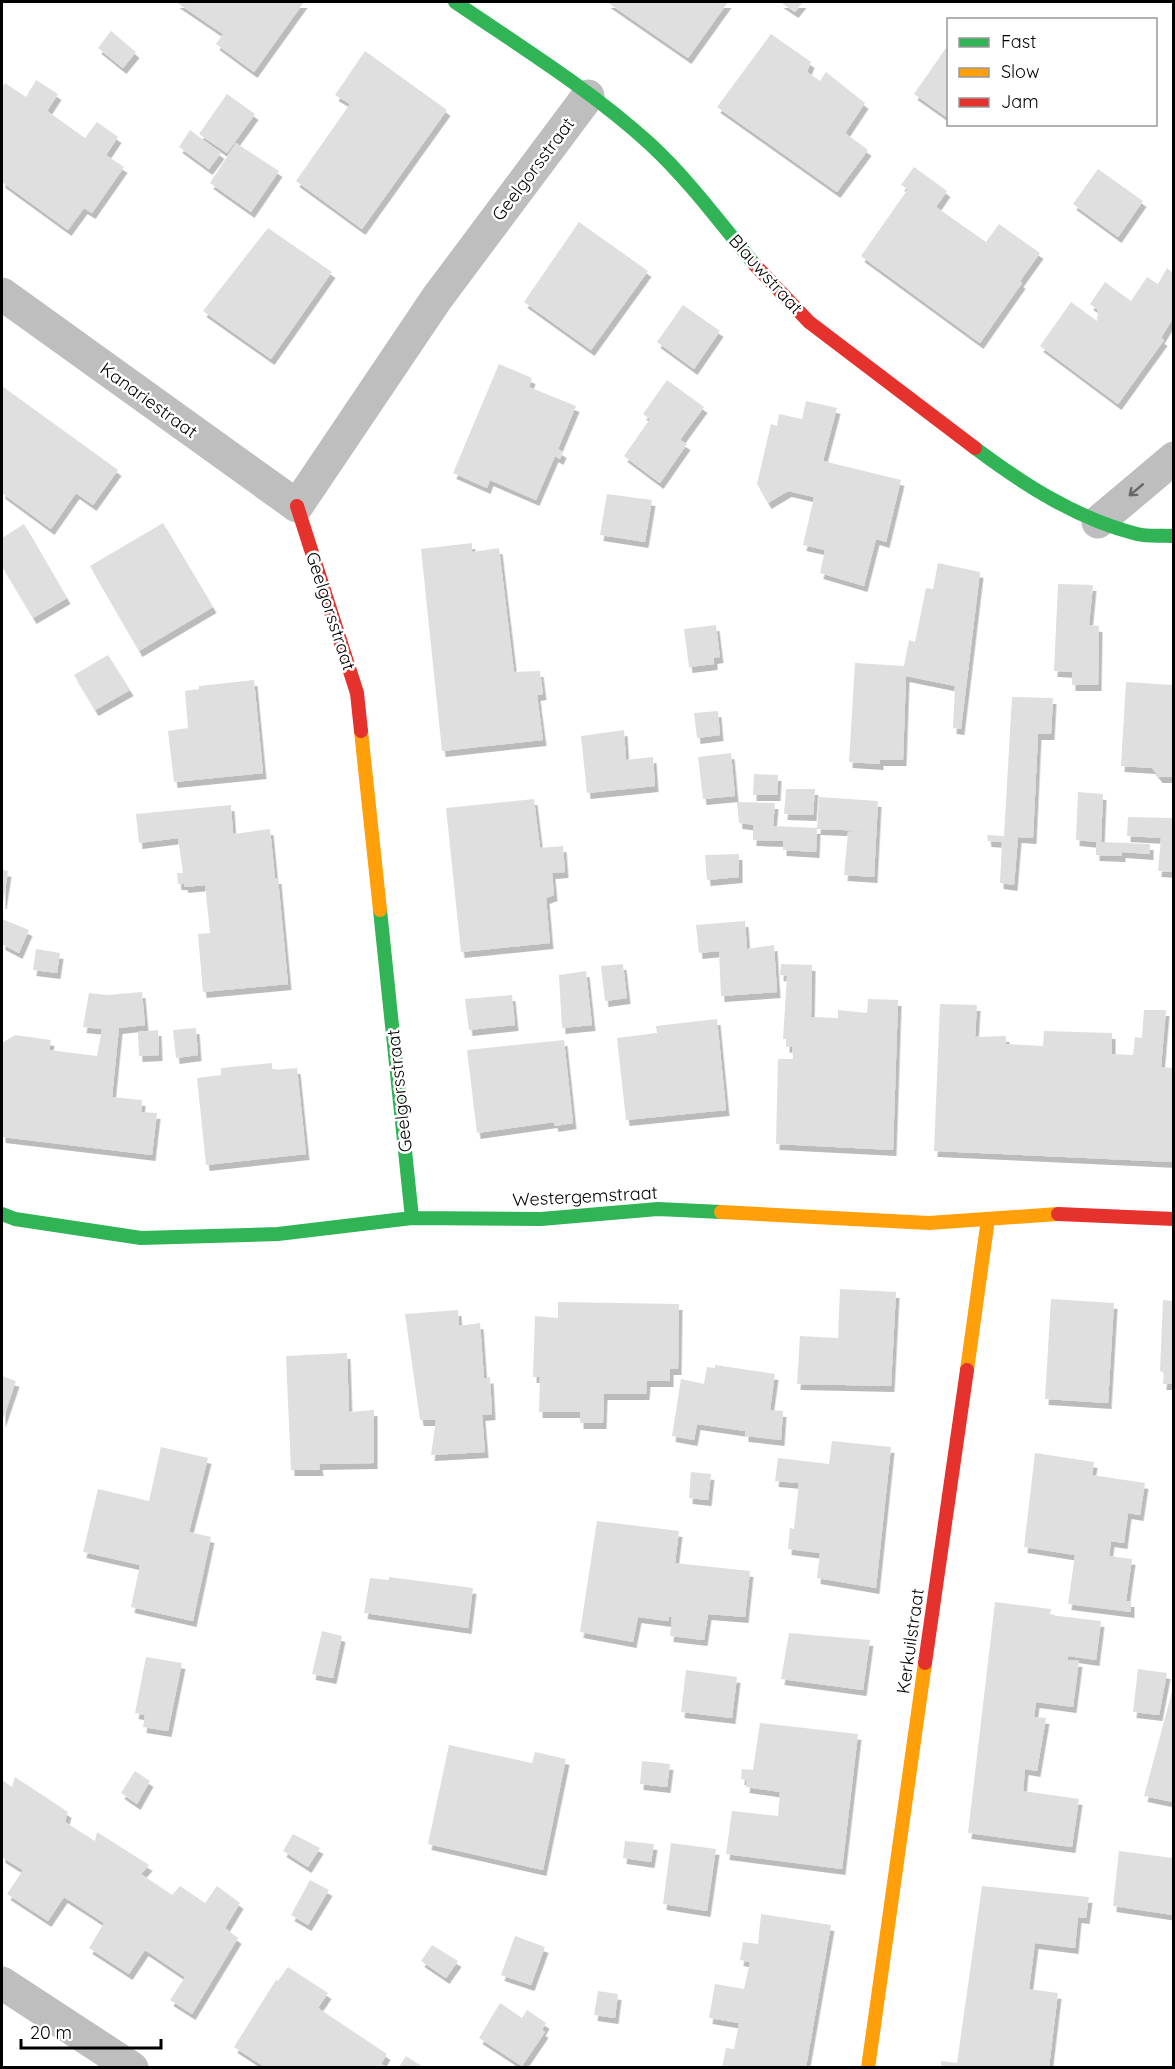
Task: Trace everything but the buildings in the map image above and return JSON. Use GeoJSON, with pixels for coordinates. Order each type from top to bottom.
{"type":"FeatureCollection","features":[{"type":"Feature","properties":{"kind":"street","name":"Blauwstraat"},"geometry":{"type":"LineString","coordinates":[[455,2],[588,96],[651,145],[799,313],[976,448],[1036,489],[1098,522],[1139,536],[1173,536]]}},
{"type":"Feature","properties":{"kind":"street","name":"Geelgorsstraat"},"geometry":{"type":"LineString","coordinates":[[412,1218],[357,693],[297,506],[437,298],[588,96]]}},
{"type":"Feature","properties":{"kind":"street","name":"Kanariestraat"},"geometry":{"type":"LineString","coordinates":[[2,294],[297,506]]}},
{"type":"Feature","properties":{"kind":"street"},"geometry":{"type":"LineString","coordinates":[[1098,522],[1173,458]]}},
{"type":"Feature","properties":{"kind":"street","name":"Westergemstraat"},"geometry":{"type":"LineString","coordinates":[[2,1214],[15,1219],[141,1238],[278,1234],[412,1218],[541,1218],[658,1209],[929,1223],[1066,1213],[1173,1220]]}},
{"type":"Feature","properties":{"kind":"street","name":"Kerkuilstraat"},"geometry":{"type":"LineString","coordinates":[[868,2067],[988,1220]]}},
{"type":"Feature","properties":{"kind":"street"},"geometry":{"type":"LineString","coordinates":[[2,1983],[132,2067]]}},
{"type":"Feature","properties":{"kind":"traffic: fast"},"geometry":{"type":"LineString","coordinates":[[455,2],[580,87],[650,144],[691,187],[755,265]]}},
{"type":"Feature","properties":{"kind":"traffic: fast"},"geometry":{"type":"LineString","coordinates":[[975,448],[1012,475],[1072,510],[1137,534],[1174,536]]}},
{"type":"Feature","properties":{"kind":"traffic: fast"},"geometry":{"type":"LineString","coordinates":[[380,910],[412,1218]]}},
{"type":"Feature","properties":{"kind":"traffic: fast"},"geometry":{"type":"LineString","coordinates":[[2,1214],[15,1219],[141,1238],[278,1234],[412,1218],[541,1219],[658,1209],[721,1212]]}},
{"type":"Feature","properties":{"kind":"traffic: slow"},"geometry":{"type":"LineString","coordinates":[[361,731],[380,910]]}},
{"type":"Feature","properties":{"kind":"traffic: slow"},"geometry":{"type":"LineString","coordinates":[[721,1212],[929,1223],[1058,1214]]}},
{"type":"Feature","properties":{"kind":"traffic: slow"},"geometry":{"type":"LineString","coordinates":[[967,1370],[988,1219]]}},
{"type":"Feature","properties":{"kind":"traffic: slow"},"geometry":{"type":"LineString","coordinates":[[868,2068],[925,1663]]}},
{"type":"Feature","properties":{"kind":"traffic: jam"},"geometry":{"type":"LineString","coordinates":[[755,265],[809,322],[975,448]]}},
{"type":"Feature","properties":{"kind":"traffic: jam"},"geometry":{"type":"LineString","coordinates":[[297,506],[357,693],[361,731]]}},
{"type":"Feature","properties":{"kind":"traffic: jam"},"geometry":{"type":"LineString","coordinates":[[1058,1214],[1174,1219]]}},
{"type":"Feature","properties":{"kind":"traffic: jam"},"geometry":{"type":"LineString","coordinates":[[925,1663],[967,1370]]}}]}
